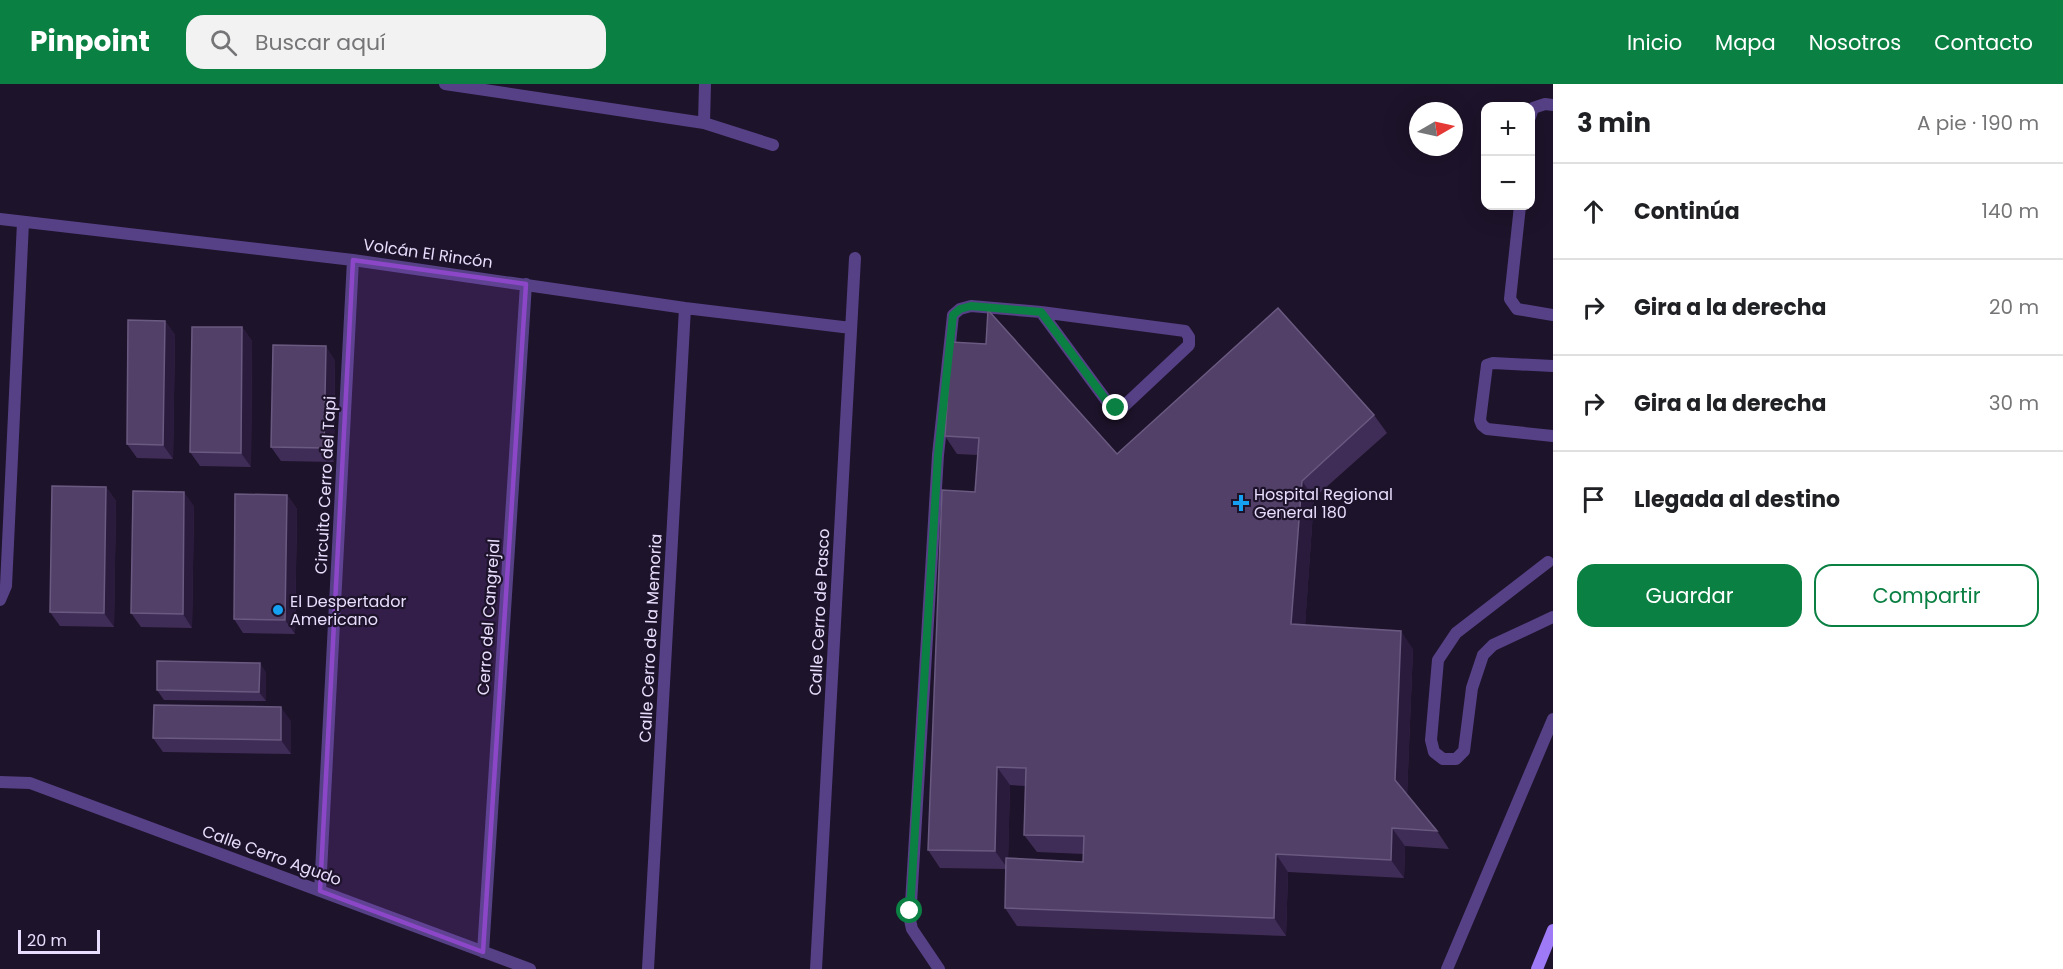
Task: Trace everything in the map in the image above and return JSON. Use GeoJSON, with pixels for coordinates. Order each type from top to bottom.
{"type":"FeatureCollection","features":[{"type":"Feature","properties":{"kind":"main road"},"geometry":{"type":"LineString","coordinates":[[1537,969],[1553,930]]}},
{"type":"Feature","properties":{"kind":"street"},"geometry":{"type":"LineString","coordinates":[[445,84],[704,123],[773,145]]}},
{"type":"Feature","properties":{"kind":"street"},"geometry":{"type":"LineString","coordinates":[[704,123],[705,84]]}},
{"type":"Feature","properties":{"kind":"street"},"geometry":{"type":"LineString","coordinates":[[1535,107],[1545,104],[1553,105]]}},
{"type":"Feature","properties":{"kind":"street"},"geometry":{"type":"LineString","coordinates":[[1520,210],[1510,299],[1517,309],[1553,315]]}},
{"type":"Feature","properties":{"kind":"street","name":"Volcán El Rincón"},"geometry":{"type":"LineString","coordinates":[[0,219],[353,260],[685,308],[851,328]]}},
{"type":"Feature","properties":{"kind":"street"},"geometry":{"type":"LineString","coordinates":[[0,600],[6,586],[23,222]]}},
{"type":"Feature","properties":{"kind":"street","name":"Calle Cerro de Pasco"},"geometry":{"type":"LineString","coordinates":[[816,969],[855,258]]}},
{"type":"Feature","properties":{"kind":"street","name":"Circuito Cerro del Tapi"},"geometry":{"type":"LineString","coordinates":[[320,891],[353,260]]}},
{"type":"Feature","properties":{"kind":"street","name":"Cerro del Cangrejal"},"geometry":{"type":"LineString","coordinates":[[483,952],[526,284]]}},
{"type":"Feature","properties":{"kind":"street"},"geometry":{"type":"LineString","coordinates":[[939,969],[912,929],[910,920],[938,455],[953,315],[960,309],[971,306],[1041,312],[1185,331],[1189,337],[1189,345],[1124,406],[1116,408],[1109,404],[1041,312]]}},
{"type":"Feature","properties":{"kind":"street","name":"Calle Cerro de la Memoria"},"geometry":{"type":"LineString","coordinates":[[648,969],[685,308]]}},
{"type":"Feature","properties":{"kind":"street"},"geometry":{"type":"LineString","coordinates":[[1553,366],[1493,363],[1487,365],[1480,420],[1487,429],[1553,436]]}},
{"type":"Feature","properties":{"kind":"street"},"geometry":{"type":"LineString","coordinates":[[1548,562],[1456,633],[1437,660],[1431,740],[1434,752],[1443,759],[1456,759],[1464,752],[1472,688],[1483,655],[1493,645],[1553,617]]}},
{"type":"Feature","properties":{"kind":"street"},"geometry":{"type":"LineString","coordinates":[[1448,969],[1553,719]]}},
{"type":"Feature","properties":{"kind":"street","name":"Calle Cerro Agudo"},"geometry":{"type":"LineString","coordinates":[[0,782],[30,783],[530,969]]}},
{"type":"Feature","properties":{"kind":"highlighted area"},"geometry":{"type":"Polygon","coordinates":[[[353,260],[526,284],[483,952],[320,891],[353,260]]]}},
{"type":"Feature","properties":{"kind":"building"},"geometry":{"type":"Polygon","coordinates":[[[1278,308],[1374,415],[1302,481],[1291,624],[1401,631],[1395,780],[1437,831],[1392,828],[1391,860],[1276,854],[1274,918],[1005,908],[1006,858],[1083,862],[1084,836],[1024,835],[1026,768],[997,767],[995,851],[928,850],[942,490],[975,492],[979,438],[945,436],[951,342],[986,344],[988,310],[1117,454],[1278,308]]]}},
{"type":"Feature","properties":{"kind":"building"},"geometry":{"type":"Polygon","coordinates":[[[128,320],[165,321],[163,445],[127,444],[128,320]]]}},
{"type":"Feature","properties":{"kind":"building"},"geometry":{"type":"Polygon","coordinates":[[[192,327],[242,327],[241,453],[190,452],[192,327]]]}},
{"type":"Feature","properties":{"kind":"building"},"geometry":{"type":"Polygon","coordinates":[[[273,345],[326,346],[324,448],[271,447],[273,345]]]}},
{"type":"Feature","properties":{"kind":"building"},"geometry":{"type":"Polygon","coordinates":[[[52,486],[106,487],[104,613],[50,612],[52,486]]]}},
{"type":"Feature","properties":{"kind":"building"},"geometry":{"type":"Polygon","coordinates":[[[133,491],[184,492],[183,614],[131,613],[133,491]]]}},
{"type":"Feature","properties":{"kind":"building"},"geometry":{"type":"Polygon","coordinates":[[[235,494],[287,495],[285,620],[234,619],[235,494]]]}},
{"type":"Feature","properties":{"kind":"building"},"geometry":{"type":"Polygon","coordinates":[[[157,661],[260,663],[259,692],[157,690],[157,661]]]}},
{"type":"Feature","properties":{"kind":"building"},"geometry":{"type":"Polygon","coordinates":[[[154,705],[281,707],[281,740],[153,738],[154,705]]]}},
{"type":"Feature","properties":{"kind":"place","name":"Hospital Regional General 180"},"geometry":{"type":"Point","coordinates":[1241,503]}},
{"type":"Feature","properties":{"kind":"place","name":"El Despertador Americano"},"geometry":{"type":"Point","coordinates":[278,610]}},
{"type":"Feature","properties":{"kind":"route"},"geometry":{"type":"LineString","coordinates":[[910,911],[938,455],[953,315],[960,309],[971,306],[1041,312],[1109,404],[1116,408]]}}]}
